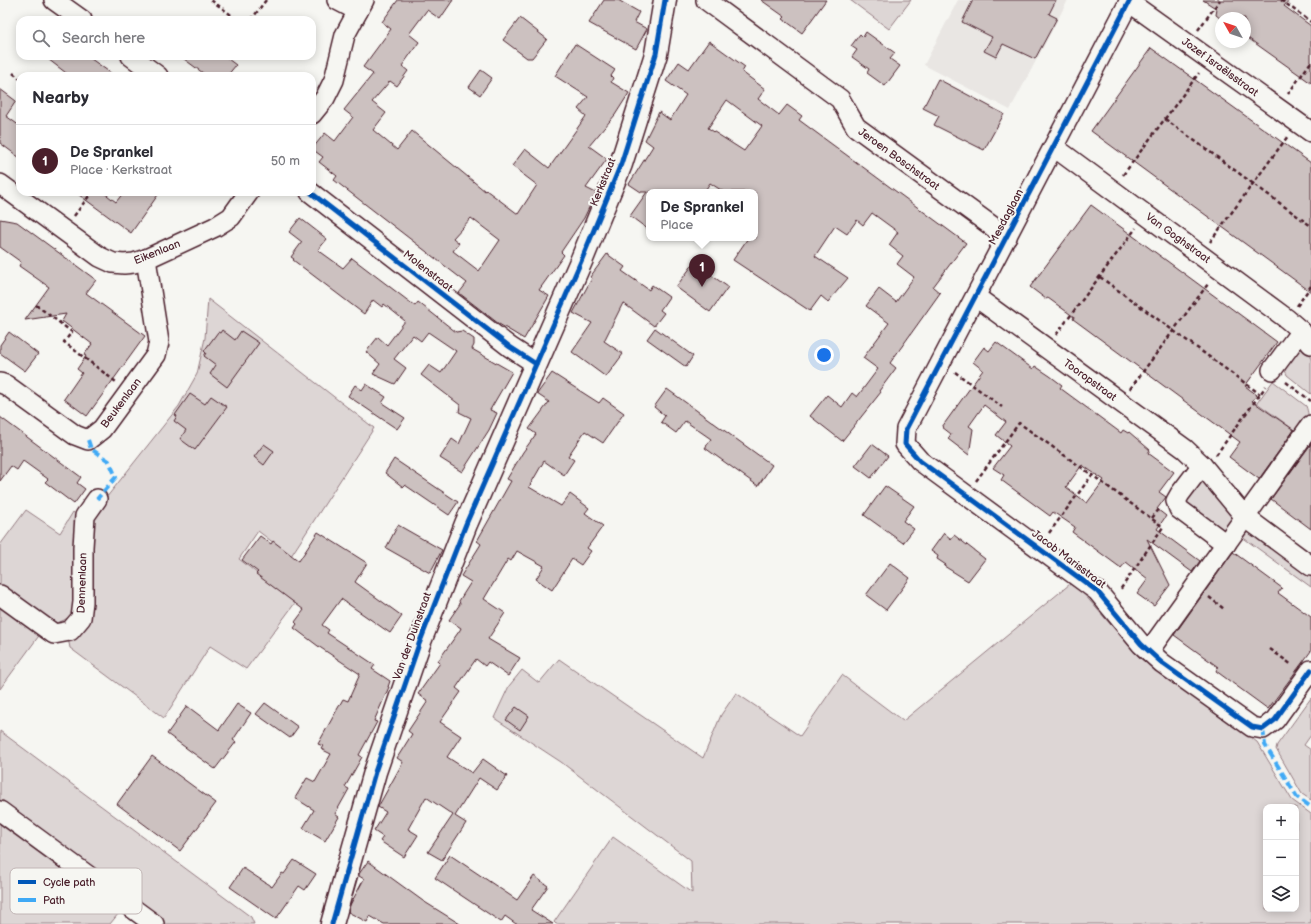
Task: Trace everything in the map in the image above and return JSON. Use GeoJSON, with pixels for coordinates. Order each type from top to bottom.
{"type":"FeatureCollection","features":[{"type":"Feature","properties":{"kind":"street"},"geometry":{"type":"LineString","coordinates":[[55,0],[77,16]]}},
{"type":"Feature","properties":{"kind":"street"},"geometry":{"type":"LineString","coordinates":[[316,109],[325,98],[334,80],[345,36],[361,5],[337,0]]}},
{"type":"Feature","properties":{"kind":"street","name":"Kerkstraat"},"geometry":{"type":"LineString","coordinates":[[536,364],[622,164],[656,54],[665,0]]}},
{"type":"Feature","properties":{"kind":"street","name":"Jeroen Boschstraat"},"geometry":{"type":"LineString","coordinates":[[706,0],[840,99],[856,127],[1006,237]]}},
{"type":"Feature","properties":{"kind":"street","name":"Mesdaglaan"},"geometry":{"type":"LineString","coordinates":[[905,444],[906,429],[1130,1]]}},
{"type":"Feature","properties":{"kind":"street","name":"Jozef Israëlsstraat"},"geometry":{"type":"LineString","coordinates":[[1130,1],[1304,127]]}},
{"type":"Feature","properties":{"kind":"street"},"geometry":{"type":"LineString","coordinates":[[136,60],[153,72]]}},
{"type":"Feature","properties":{"kind":"street","name":"Van Goghstraat"},"geometry":{"type":"LineString","coordinates":[[1054,147],[1220,269],[1300,331]]}},
{"type":"Feature","properties":{"kind":"street","name":"Eikenlaan"},"geometry":{"type":"LineString","coordinates":[[0,184],[16,196]]}},
{"type":"Feature","properties":{"kind":"street","name":"Eikenlaan"},"geometry":{"type":"LineString","coordinates":[[16,196],[100,257],[113,263],[124,264],[134,263],[146,259],[214,227],[231,217],[247,196]]}},
{"type":"Feature","properties":{"kind":"street","name":"Molenstraat"},"geometry":{"type":"LineString","coordinates":[[315,196],[510,347],[536,364]]}},
{"type":"Feature","properties":{"kind":"street","name":"Beukenlaan"},"geometry":{"type":"LineString","coordinates":[[0,383],[6,385],[75,435],[88,440],[102,429],[156,355],[159,342],[146,259]]}},
{"type":"Feature","properties":{"kind":"street","name":"Tooropstraat"},"geometry":{"type":"LineString","coordinates":[[976,297],[1185,449],[1202,465],[1245,517],[1311,566]]}},
{"type":"Feature","properties":{"kind":"street"},"geometry":{"type":"LineString","coordinates":[[1272,370],[1300,331]]}},
{"type":"Feature","properties":{"kind":"street","name":"Van der Duinstraat"},"geometry":{"type":"LineString","coordinates":[[332,924],[375,772],[416,651],[451,559],[536,364]]}},
{"type":"Feature","properties":{"kind":"street"},"geometry":{"type":"LineString","coordinates":[[1149,651],[1311,425]]}},
{"type":"Feature","properties":{"kind":"street","name":"Jacob Marisstraat"},"geometry":{"type":"LineString","coordinates":[[905,444],[920,461],[1097,591],[1149,651],[1252,728],[1264,730],[1276,720],[1309,673]]}},
{"type":"Feature","properties":{"kind":"street"},"geometry":{"type":"LineString","coordinates":[[1202,465],[1176,501],[1179,509],[1226,544]]}},
{"type":"Feature","properties":{"kind":"street","name":"Dennenlaan"},"geometry":{"type":"LineString","coordinates":[[0,595],[54,634],[70,631],[81,618],[83,602],[83,547],[85,516],[97,499]]}},
{"type":"Feature","properties":{"kind":"street"},"geometry":{"type":"LineString","coordinates":[[0,811],[78,868]]}},
{"type":"Feature","properties":{"kind":"street"},"geometry":{"type":"LineString","coordinates":[[140,914],[154,924]]}},
{"type":"Feature","properties":{"kind":"path"},"geometry":{"type":"LineString","coordinates":[[211,0],[233,16]]}},
{"type":"Feature","properties":{"kind":"path"},"geometry":{"type":"LineString","coordinates":[[254,16],[266,0]]}},
{"type":"Feature","properties":{"kind":"path"},"geometry":{"type":"LineString","coordinates":[[1188,44],[1220,0]]}},
{"type":"Feature","properties":{"kind":"path"},"geometry":{"type":"LineString","coordinates":[[1281,0],[1311,22]]}},
{"type":"Feature","properties":{"kind":"path"},"geometry":{"type":"LineString","coordinates":[[1112,190],[1209,59]]}},
{"type":"Feature","properties":{"kind":"path"},"geometry":{"type":"LineString","coordinates":[[1278,108],[1311,62]]}},
{"type":"Feature","properties":{"kind":"path"},"geometry":{"type":"LineString","coordinates":[[12,73],[16,76]]}},
{"type":"Feature","properties":{"kind":"path"},"geometry":{"type":"LineString","coordinates":[[1165,119],[1311,226]]}},
{"type":"Feature","properties":{"kind":"path"},"geometry":{"type":"LineString","coordinates":[[1200,255],[1253,184],[1304,127]]}},
{"type":"Feature","properties":{"kind":"path"},"geometry":{"type":"LineString","coordinates":[[63,231],[89,196]]}},
{"type":"Feature","properties":{"kind":"path"},"geometry":{"type":"LineString","coordinates":[[1046,348],[1146,215]]}},
{"type":"Feature","properties":{"kind":"path"},"geometry":{"type":"LineString","coordinates":[[1120,402],[1220,269]]}},
{"type":"Feature","properties":{"kind":"path"},"geometry":{"type":"LineString","coordinates":[[1100,277],[1260,394]]}},
{"type":"Feature","properties":{"kind":"path"},"geometry":{"type":"LineString","coordinates":[[1300,331],[1311,286]]}},
{"type":"Feature","properties":{"kind":"path"},"geometry":{"type":"LineString","coordinates":[[36,306],[72,332],[64,342],[130,392]]}},
{"type":"Feature","properties":{"kind":"path"},"geometry":{"type":"LineString","coordinates":[[941,363],[948,366],[1002,407]]}},
{"type":"Feature","properties":{"kind":"path"},"geometry":{"type":"LineString","coordinates":[[1202,465],[1212,461],[1268,383],[1272,370],[1311,401]]}},
{"type":"Feature","properties":{"kind":"path"},"geometry":{"type":"LineString","coordinates":[[966,495],[1019,423],[1163,527],[1109,605]]}},
{"type":"Feature","properties":{"kind":"path"},"geometry":{"type":"LineString","coordinates":[[1038,548],[1092,475]]}},
{"type":"Feature","properties":{"kind":"path"},"geometry":{"type":"LineString","coordinates":[[1270,649],[1309,673]]}},
{"type":"Feature","properties":{"kind":"shaded area"},"geometry":{"type":"Polygon","coordinates":[[[850,0],[911,0],[889,29],[850,0]]]}},
{"type":"Feature","properties":{"kind":"shaded area"},"geometry":{"type":"Polygon","coordinates":[[[958,0],[1068,0],[1010,110],[924,65],[958,0]]]}},
{"type":"Feature","properties":{"kind":"shaded area"},"geometry":{"type":"Polygon","coordinates":[[[208,299],[374,428],[291,556],[258,531],[239,559],[295,603],[246,669],[210,646],[164,718],[70,648],[68,638],[91,517],[179,406],[197,374],[205,338],[208,299]]]}},
{"type":"Feature","properties":{"kind":"shaded area"},"geometry":{"type":"Polygon","coordinates":[[[1302,348],[1311,354],[1311,394],[1287,375],[1284,368],[1298,349],[1302,348]]]}},
{"type":"Feature","properties":{"kind":"shaded area"},"geometry":{"type":"Polygon","coordinates":[[[1273,381],[1306,406],[1308,418],[1297,432],[1257,403],[1273,381]]]}},
{"type":"Feature","properties":{"kind":"shaded area"},"geometry":{"type":"Polygon","coordinates":[[[1200,481],[1204,481],[1235,519],[1223,532],[1186,503],[1186,499],[1200,481]]]}},
{"type":"Feature","properties":{"kind":"shaded area"},"geometry":{"type":"Polygon","coordinates":[[[26,510],[60,533],[73,512],[81,518],[76,614],[52,626],[0,587],[0,545],[26,510]]]}},
{"type":"Feature","properties":{"kind":"shaded area"},"geometry":{"type":"Polygon","coordinates":[[[1248,529],[1311,574],[1311,587],[1238,534],[1248,529]]]}},
{"type":"Feature","properties":{"kind":"shaded area"},"geometry":{"type":"Polygon","coordinates":[[[1070,584],[1083,593],[1140,658],[1257,742],[1292,800],[1297,804],[1263,804],[1263,912],[1299,912],[1299,805],[1311,814],[1311,924],[556,924],[554,922],[613,837],[692,893],[691,861],[561,762],[494,718],[509,686],[522,670],[539,683],[559,659],[703,758],[721,715],[736,693],[800,736],[842,675],[903,721],[1070,584]]]}},
{"type":"Feature","properties":{"kind":"shaded area"},"geometry":{"type":"Polygon","coordinates":[[[0,603],[41,633],[0,689],[0,603]]]}},
{"type":"Feature","properties":{"kind":"shaded area"},"geometry":{"type":"Polygon","coordinates":[[[1311,698],[1311,735],[1304,745],[1311,750],[1311,800],[1302,794],[1276,749],[1277,745],[1311,698]]]}},
{"type":"Feature","properties":{"kind":"shaded area"},"geometry":{"type":"Polygon","coordinates":[[[0,731],[251,917],[254,924],[164,924],[142,908],[142,868],[87,868],[0,804],[0,731]]]}},
{"type":"Feature","properties":{"kind":"shaded area"},"geometry":{"type":"Polygon","coordinates":[[[0,819],[68,868],[10,868],[10,914],[118,914],[110,924],[0,924],[0,819]]]}},
{"type":"Feature","properties":{"kind":"building"},"geometry":{"type":"Polygon","coordinates":[[[398,0],[453,0],[440,19],[427,10],[409,34],[419,42],[402,66],[408,71],[397,86],[390,81],[372,102],[386,113],[373,130],[397,150],[412,131],[485,191],[486,190],[518,214],[537,185],[512,166],[525,149],[549,168],[586,116],[578,109],[588,97],[555,76],[575,44],[615,70],[611,76],[613,78],[611,82],[629,93],[615,115],[589,146],[607,159],[586,188],[596,193],[584,218],[561,252],[564,255],[539,290],[549,296],[524,339],[499,324],[459,293],[467,283],[334,180],[337,176],[319,162],[323,157],[316,152],[316,144],[325,133],[335,141],[353,117],[344,110],[373,74],[363,67],[391,29],[382,22],[398,0]],[[471,218],[453,238],[459,243],[453,251],[479,271],[500,240],[471,218]]]}},
{"type":"Feature","properties":{"kind":"building"},"geometry":{"type":"Polygon","coordinates":[[[604,0],[618,0],[639,12],[634,22],[647,29],[636,49],[589,23],[604,0]]]}},
{"type":"Feature","properties":{"kind":"building"},"geometry":{"type":"Polygon","coordinates":[[[761,0],[826,0],[802,33],[783,19],[785,17],[761,0]]]}},
{"type":"Feature","properties":{"kind":"building"},"geometry":{"type":"Polygon","coordinates":[[[973,0],[1056,0],[1049,14],[1057,18],[1035,59],[1003,44],[996,57],[984,51],[992,37],[962,22],[973,0]]]}},
{"type":"Feature","properties":{"kind":"building"},"geometry":{"type":"Polygon","coordinates":[[[1203,0],[1289,0],[1284,6],[1311,26],[1311,83],[1251,40],[1251,12],[1216,12],[1217,9],[1203,0]]]}},
{"type":"Feature","properties":{"kind":"building"},"geometry":{"type":"Polygon","coordinates":[[[520,18],[547,39],[532,58],[527,58],[503,40],[520,18]]]}},
{"type":"Feature","properties":{"kind":"building"},"geometry":{"type":"Polygon","coordinates":[[[866,32],[895,53],[890,59],[900,66],[885,86],[867,73],[869,69],[852,57],[857,50],[851,46],[860,34],[863,37],[866,32]]]}},
{"type":"Feature","properties":{"kind":"building"},"geometry":{"type":"Polygon","coordinates":[[[709,41],[745,67],[742,72],[765,89],[758,99],[779,115],[787,105],[802,116],[799,120],[966,243],[933,287],[940,293],[890,363],[896,368],[879,391],[881,392],[842,441],[810,416],[827,395],[842,407],[852,393],[857,397],[878,369],[863,358],[889,323],[866,306],[879,289],[896,302],[914,277],[897,264],[903,256],[889,245],[898,232],[872,213],[863,225],[857,220],[847,234],[835,226],[815,256],[848,278],[828,302],[821,296],[810,311],[733,260],[746,241],[758,241],[758,189],[719,189],[710,183],[706,189],[646,189],[646,192],[641,192],[629,184],[653,146],[645,140],[659,112],[670,120],[686,95],[666,81],[679,62],[689,69],[709,41]],[[727,100],[708,128],[744,151],[762,126],[727,100]]]}},
{"type":"Feature","properties":{"kind":"building"},"geometry":{"type":"Polygon","coordinates":[[[1151,48],[1311,163],[1311,292],[1091,131],[1151,48]]]}},
{"type":"Feature","properties":{"kind":"building"},"geometry":{"type":"Polygon","coordinates":[[[49,60],[93,60],[109,72],[65,72],[49,60]]]}},
{"type":"Feature","properties":{"kind":"building"},"geometry":{"type":"Polygon","coordinates":[[[185,60],[229,60],[236,65],[230,72],[202,72],[185,60]]]}},
{"type":"Feature","properties":{"kind":"building"},"geometry":{"type":"Polygon","coordinates":[[[481,70],[492,78],[480,95],[469,87],[481,70]]]}},
{"type":"Feature","properties":{"kind":"building"},"geometry":{"type":"Polygon","coordinates":[[[938,79],[1004,114],[984,150],[934,125],[939,116],[923,108],[938,79]]]}},
{"type":"Feature","properties":{"kind":"building"},"geometry":{"type":"Polygon","coordinates":[[[0,89],[16,101],[6,116],[16,123],[16,155],[0,143],[0,89]]]}},
{"type":"Feature","properties":{"kind":"building"},"geometry":{"type":"Polygon","coordinates":[[[646,193],[646,228],[630,216],[646,193]]]}},
{"type":"Feature","properties":{"kind":"building"},"geometry":{"type":"Polygon","coordinates":[[[80,196],[108,196],[116,202],[121,196],[157,196],[131,233],[80,196]]]}},
{"type":"Feature","properties":{"kind":"building"},"geometry":{"type":"Polygon","coordinates":[[[1091,205],[1277,342],[1245,386],[1257,395],[1252,401],[1294,430],[1259,479],[1229,457],[1240,442],[1073,319],[1074,317],[1030,287],[1091,205]]]}},
{"type":"Feature","properties":{"kind":"building"},"geometry":{"type":"Polygon","coordinates":[[[300,218],[327,239],[318,250],[343,268],[352,258],[415,306],[418,302],[456,332],[462,331],[474,339],[472,349],[512,372],[490,410],[497,413],[489,430],[462,472],[440,458],[452,439],[459,444],[471,418],[459,412],[460,405],[421,375],[429,365],[441,373],[456,351],[428,332],[421,341],[413,335],[394,359],[406,368],[395,384],[373,374],[380,364],[366,352],[378,337],[387,345],[405,321],[384,304],[382,307],[373,300],[364,314],[293,260],[294,259],[291,257],[302,242],[289,232],[300,218]]]}},
{"type":"Feature","properties":{"kind":"building"},"geometry":{"type":"Polygon","coordinates":[[[0,219],[17,222],[96,280],[86,293],[145,336],[87,416],[64,399],[82,373],[77,369],[86,356],[84,355],[92,344],[62,321],[66,314],[25,320],[49,287],[19,266],[21,262],[0,247],[0,219]]]}},
{"type":"Feature","properties":{"kind":"building"},"geometry":{"type":"Polygon","coordinates":[[[607,254],[625,267],[622,271],[649,290],[652,285],[669,297],[660,310],[664,313],[654,326],[623,303],[604,341],[623,354],[606,377],[572,352],[592,323],[573,313],[592,278],[590,277],[607,254]]]}},
{"type":"Feature","properties":{"kind":"building"},"geometry":{"type":"Polygon","coordinates":[[[694,263],[728,287],[710,312],[676,287],[694,263]]]}},
{"type":"Feature","properties":{"kind":"building"},"geometry":{"type":"Polygon","coordinates":[[[655,328],[693,356],[686,367],[647,339],[655,328]]]}},
{"type":"Feature","properties":{"kind":"building"},"geometry":{"type":"Polygon","coordinates":[[[222,330],[235,340],[241,331],[259,343],[227,387],[210,374],[216,365],[204,356],[206,353],[204,351],[218,332],[220,333],[222,330]]]}},
{"type":"Feature","properties":{"kind":"building"},"geometry":{"type":"Polygon","coordinates":[[[9,332],[38,354],[25,371],[0,353],[0,345],[9,332]]]}},
{"type":"Feature","properties":{"kind":"building"},"geometry":{"type":"Polygon","coordinates":[[[996,342],[1033,369],[1035,366],[1062,385],[1060,388],[1121,433],[1123,430],[1128,433],[1129,432],[1150,450],[1148,453],[1174,472],[1159,492],[1166,497],[1157,509],[1166,516],[1157,529],[1200,561],[1192,572],[1147,539],[1170,585],[1154,606],[1137,594],[1148,579],[1126,562],[1121,568],[1072,532],[1075,527],[1053,512],[1050,516],[1001,480],[1004,475],[993,468],[1010,446],[996,435],[1006,422],[984,405],[969,426],[973,429],[969,455],[948,439],[951,434],[942,427],[983,370],[973,362],[984,347],[989,351],[996,342]],[[1082,465],[1066,487],[1087,503],[1104,480],[1082,465]]]}},
{"type":"Feature","properties":{"kind":"building"},"geometry":{"type":"Polygon","coordinates":[[[552,373],[599,403],[603,398],[624,413],[603,443],[585,431],[568,456],[574,460],[564,475],[544,461],[529,487],[561,506],[570,494],[589,508],[585,513],[603,526],[587,548],[591,551],[581,565],[572,559],[552,590],[536,579],[544,566],[517,551],[511,561],[508,559],[484,599],[505,613],[488,639],[520,658],[508,676],[488,662],[485,666],[476,659],[456,688],[461,692],[440,722],[461,736],[447,757],[472,773],[483,759],[507,776],[497,790],[479,778],[455,816],[466,823],[442,860],[428,852],[453,815],[426,797],[408,829],[418,835],[404,857],[380,841],[383,837],[374,831],[386,812],[378,807],[403,762],[397,758],[412,734],[408,731],[428,701],[418,694],[440,663],[438,661],[461,628],[449,620],[460,604],[459,601],[471,582],[461,576],[481,544],[477,541],[511,481],[507,479],[536,434],[529,429],[549,402],[537,394],[552,373]]]}},
{"type":"Feature","properties":{"kind":"building"},"geometry":{"type":"Polygon","coordinates":[[[366,384],[386,397],[382,403],[405,418],[397,429],[348,396],[355,385],[362,390],[366,384]]]}},
{"type":"Feature","properties":{"kind":"building"},"geometry":{"type":"Polygon","coordinates":[[[667,389],[772,465],[758,486],[705,448],[711,439],[685,421],[676,433],[661,422],[665,416],[654,407],[667,389]]]}},
{"type":"Feature","properties":{"kind":"building"},"geometry":{"type":"Polygon","coordinates":[[[190,394],[205,404],[211,396],[227,407],[195,450],[180,439],[186,430],[174,421],[177,416],[175,415],[190,394]]]}},
{"type":"Feature","properties":{"kind":"building"},"geometry":{"type":"Polygon","coordinates":[[[0,417],[81,477],[77,483],[85,489],[74,504],[45,482],[48,479],[23,461],[17,470],[11,466],[0,481],[0,417]]]}},
{"type":"Feature","properties":{"kind":"building"},"geometry":{"type":"Polygon","coordinates":[[[264,444],[274,451],[264,465],[254,457],[264,444]]]}},
{"type":"Feature","properties":{"kind":"building"},"geometry":{"type":"Polygon","coordinates":[[[872,444],[888,456],[871,478],[855,466],[872,444]]]}},
{"type":"Feature","properties":{"kind":"building"},"geometry":{"type":"Polygon","coordinates":[[[1311,444],[1311,529],[1271,499],[1311,444]]]}},
{"type":"Feature","properties":{"kind":"building"},"geometry":{"type":"Polygon","coordinates":[[[394,459],[458,502],[449,515],[405,485],[403,487],[385,473],[394,459]]]}},
{"type":"Feature","properties":{"kind":"building"},"geometry":{"type":"Polygon","coordinates":[[[885,486],[914,506],[903,521],[914,529],[903,543],[864,515],[885,486]]]}},
{"type":"Feature","properties":{"kind":"building"},"geometry":{"type":"Polygon","coordinates":[[[398,525],[442,550],[430,573],[386,548],[398,525]]]}},
{"type":"Feature","properties":{"kind":"building"},"geometry":{"type":"Polygon","coordinates":[[[318,532],[367,563],[355,582],[402,616],[390,633],[341,599],[322,625],[329,630],[327,633],[375,665],[372,669],[390,681],[389,687],[374,721],[377,722],[359,755],[362,757],[345,787],[349,789],[335,814],[339,817],[325,841],[303,828],[314,810],[295,798],[307,778],[315,782],[331,754],[321,749],[323,746],[318,744],[343,699],[348,701],[360,674],[294,628],[297,624],[295,622],[304,610],[256,574],[258,572],[242,560],[260,536],[271,544],[273,541],[299,561],[318,532]]]}},
{"type":"Feature","properties":{"kind":"building"},"geometry":{"type":"Polygon","coordinates":[[[944,533],[951,539],[954,535],[985,559],[968,581],[944,566],[946,565],[937,559],[938,556],[931,551],[944,533]]]}},
{"type":"Feature","properties":{"kind":"building"},"geometry":{"type":"Polygon","coordinates":[[[1233,552],[1282,588],[1278,593],[1311,617],[1311,651],[1268,709],[1216,671],[1218,667],[1174,635],[1233,552]]]}},
{"type":"Feature","properties":{"kind":"building"},"geometry":{"type":"Polygon","coordinates":[[[890,563],[910,578],[886,610],[866,595],[890,563]]]}},
{"type":"Feature","properties":{"kind":"building"},"geometry":{"type":"Polygon","coordinates":[[[265,703],[298,727],[290,738],[256,714],[265,703]]]}},
{"type":"Feature","properties":{"kind":"building"},"geometry":{"type":"Polygon","coordinates":[[[237,704],[251,713],[233,740],[236,742],[215,769],[167,734],[187,706],[219,730],[237,704]]]}},
{"type":"Feature","properties":{"kind":"building"},"geometry":{"type":"Polygon","coordinates":[[[516,707],[529,716],[520,730],[506,720],[516,707]]]}},
{"type":"Feature","properties":{"kind":"building"},"geometry":{"type":"Polygon","coordinates":[[[152,756],[216,803],[180,851],[117,804],[152,756]]]}},
{"type":"Feature","properties":{"kind":"building"},"geometry":{"type":"Polygon","coordinates":[[[450,855],[517,900],[534,876],[548,886],[531,910],[553,924],[516,924],[505,916],[501,922],[435,878],[450,855]]]}},
{"type":"Feature","properties":{"kind":"building"},"geometry":{"type":"Polygon","coordinates":[[[294,860],[316,874],[305,890],[299,886],[276,919],[230,887],[243,868],[272,887],[294,860]]]}},
{"type":"Feature","properties":{"kind":"building"},"geometry":{"type":"Polygon","coordinates":[[[368,861],[423,901],[460,924],[384,924],[370,916],[367,922],[348,912],[350,905],[364,879],[359,876],[359,874],[368,861]]]}},
{"type":"Feature","properties":{"kind":"marked path"},"geometry":{"type":"LineString","coordinates":[[88,440],[91,449],[109,461],[116,477],[97,499]]}},
{"type":"Feature","properties":{"kind":"marked path"},"geometry":{"type":"LineString","coordinates":[[1263,729],[1265,745],[1297,797],[1311,807]]}},
{"type":"Feature","properties":{"kind":"cycle path"},"geometry":{"type":"LineString","coordinates":[[332,924],[375,772],[419,644],[466,524],[582,259],[621,164],[656,54],[665,0]]}},
{"type":"Feature","properties":{"kind":"cycle path"},"geometry":{"type":"LineString","coordinates":[[1130,0],[906,429],[905,444],[920,461],[1097,591],[1141,644],[1162,663],[1252,727],[1263,729],[1275,720],[1311,670]]}},
{"type":"Feature","properties":{"kind":"cycle path"},"geometry":{"type":"LineString","coordinates":[[315,196],[510,347],[536,364]]}},
{"type":"Feature","properties":{"kind":"place","name":"De Sprankel"},"geometry":{"type":"Point","coordinates":[702,287]}}]}
